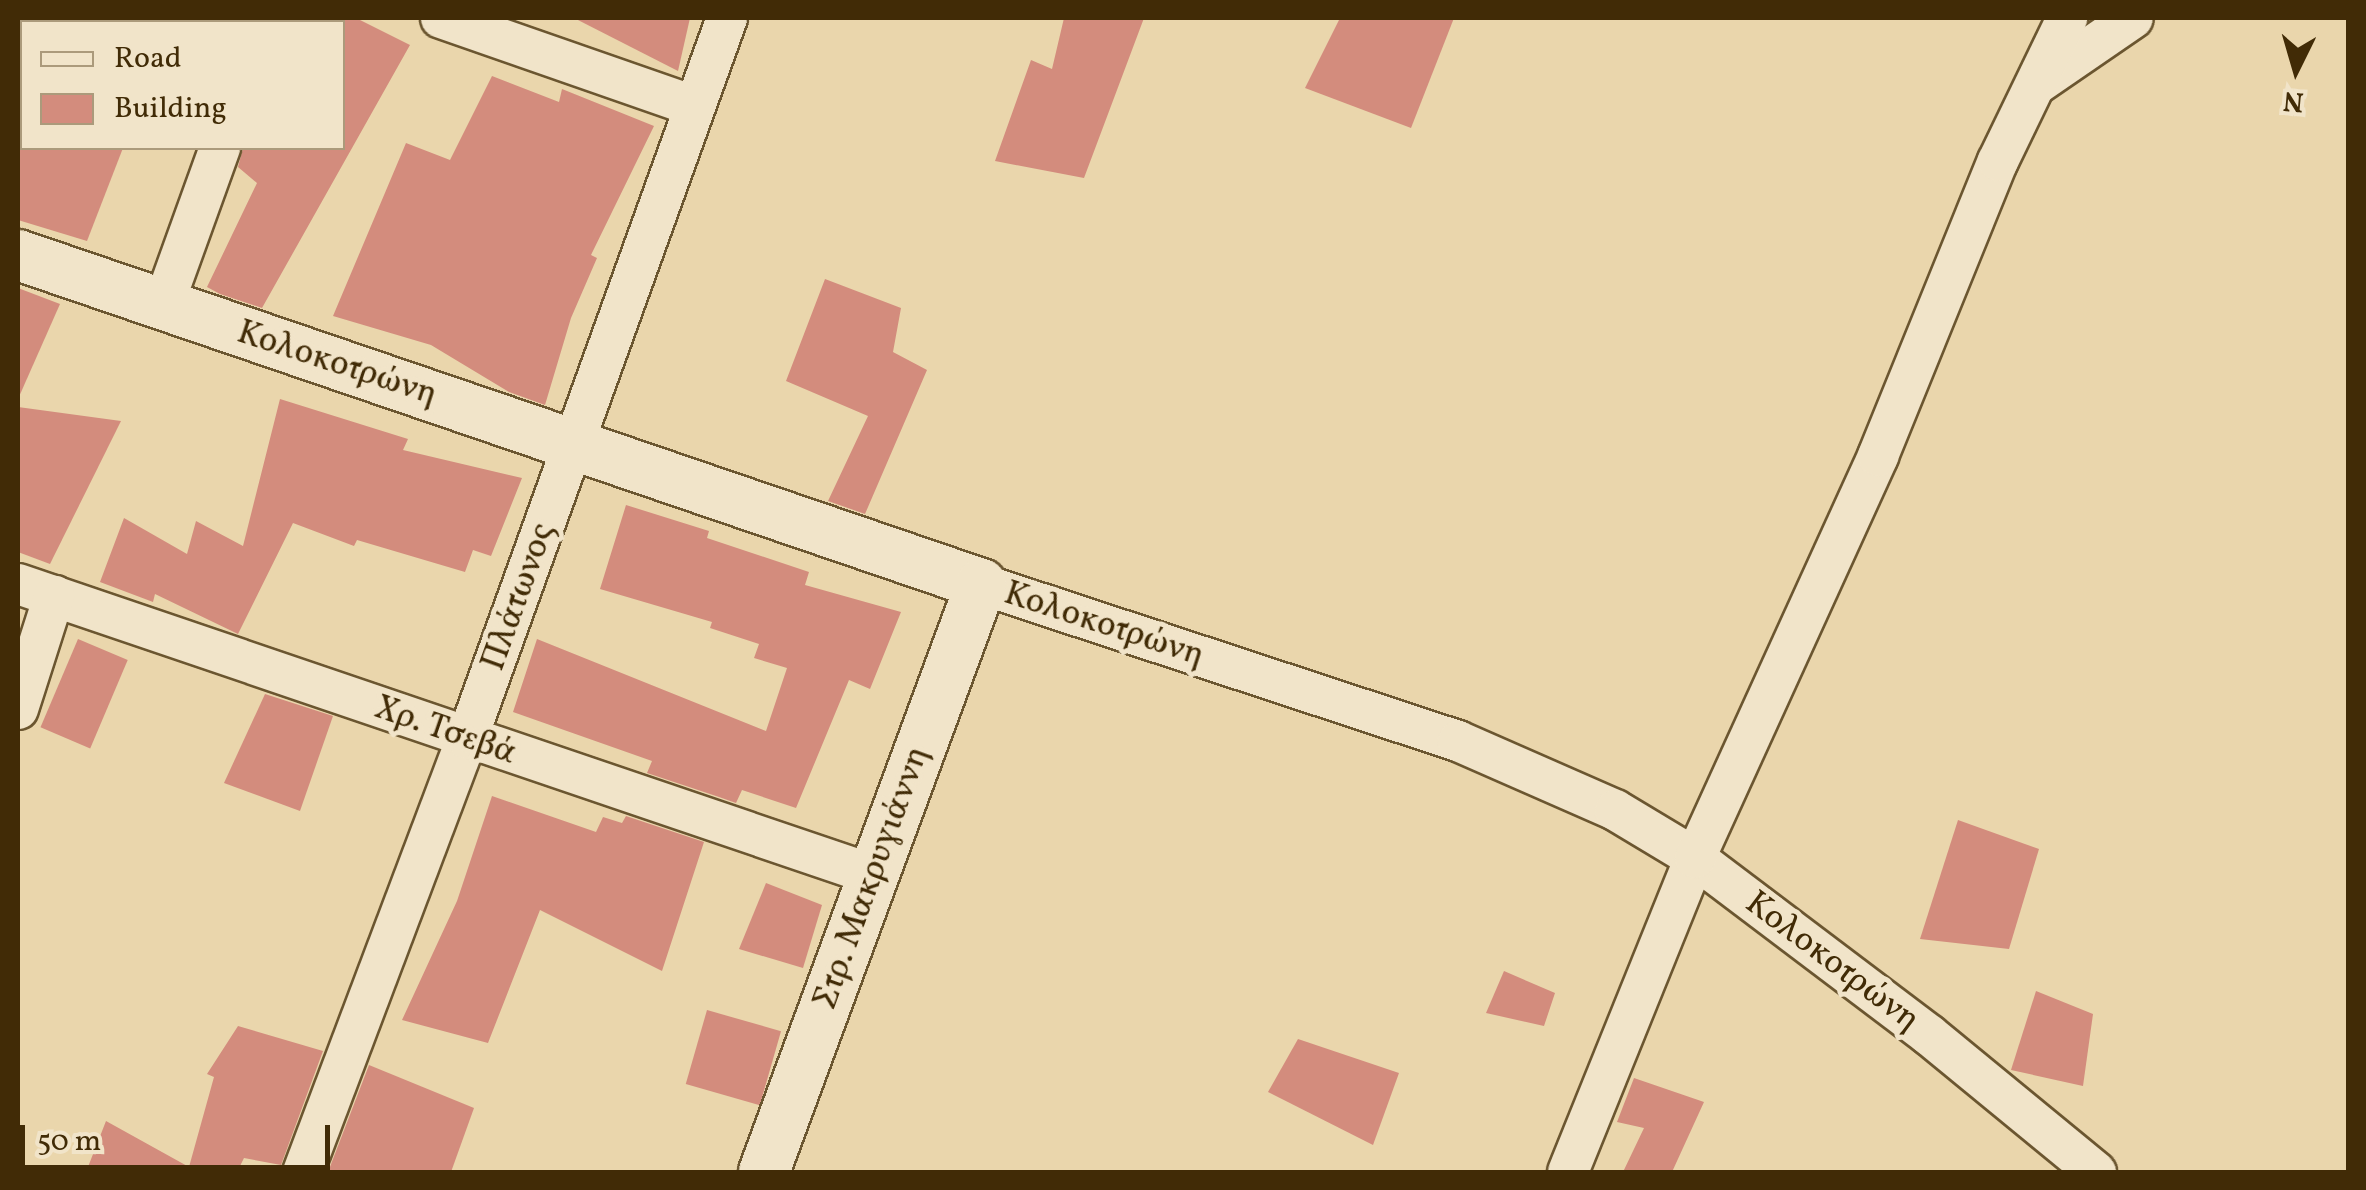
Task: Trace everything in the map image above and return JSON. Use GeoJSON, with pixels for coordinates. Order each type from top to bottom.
{"type":"FeatureCollection","features":[{"type":"Feature","properties":{"kind":"street"},"geometry":{"type":"LineString","coordinates":[[441,18],[693,106]]}},
{"type":"Feature","properties":{"kind":"street","name":"Πλάτωνος"},"geometry":{"type":"LineString","coordinates":[[302,1172],[468,739],[727,18]]}},
{"type":"Feature","properties":{"kind":"street"},"geometry":{"type":"LineString","coordinates":[[1568,1172],[1696,858],[1871,472],[1998,160],[2066,18]]}},
{"type":"Feature","properties":{"kind":"street"},"geometry":{"type":"LineString","coordinates":[[2034,86],[2133,18]]}},
{"type":"Feature","properties":{"kind":"street"},"geometry":{"type":"LineString","coordinates":[[163,306],[219,150]]}},
{"type":"Feature","properties":{"kind":"street","name":"Κολοκοτρώνη"},"geometry":{"type":"LineString","coordinates":[[18,255],[980,584],[1458,741],[1616,810],[1696,858],[1929,1035],[2096,1172]]}},
{"type":"Feature","properties":{"kind":"street","name":"Στρ. Μακρυγιάννη"},"geometry":{"type":"LineString","coordinates":[[764,1172],[980,584]]}},
{"type":"Feature","properties":{"kind":"street"},"geometry":{"type":"LineString","coordinates":[[18,708],[36,590]]}},
{"type":"Feature","properties":{"kind":"street","name":"Χρ. Τσεβά"},"geometry":{"type":"LineString","coordinates":[[36,590],[874,875]]}},
{"type":"Feature","properties":{"kind":"building"},"geometry":{"type":"Polygon","coordinates":[[[356,18],[410,45],[262,308],[220,294],[207,287],[257,183],[238,167],[242,150],[345,150],[342,20],[356,18]]]}},
{"type":"Feature","properties":{"kind":"building"},"geometry":{"type":"Polygon","coordinates":[[[574,18],[690,18],[678,71],[574,18]]]}},
{"type":"Feature","properties":{"kind":"building"},"geometry":{"type":"Polygon","coordinates":[[[1064,18],[1144,18],[1084,178],[995,161],[1031,60],[1052,69],[1064,18]]]}},
{"type":"Feature","properties":{"kind":"building"},"geometry":{"type":"Polygon","coordinates":[[[1340,18],[1454,18],[1411,128],[1305,88],[1340,18]]]}},
{"type":"Feature","properties":{"kind":"building"},"geometry":{"type":"Polygon","coordinates":[[[492,76],[559,102],[562,89],[654,126],[591,255],[597,258],[571,318],[545,405],[509,392],[431,345],[333,316],[406,143],[450,160],[492,76]]]}},
{"type":"Feature","properties":{"kind":"building"},"geometry":{"type":"Polygon","coordinates":[[[18,148],[122,150],[87,241],[18,220],[18,148]]]}},
{"type":"Feature","properties":{"kind":"building"},"geometry":{"type":"Polygon","coordinates":[[[825,279],[901,308],[893,352],[927,370],[865,514],[828,501],[868,416],[786,381],[825,279]]]}},
{"type":"Feature","properties":{"kind":"building"},"geometry":{"type":"Polygon","coordinates":[[[18,288],[60,304],[18,399],[18,288]]]}},
{"type":"Feature","properties":{"kind":"building"},"geometry":{"type":"Polygon","coordinates":[[[280,399],[408,439],[403,450],[522,478],[491,556],[473,550],[465,572],[357,540],[354,546],[293,523],[238,634],[155,594],[153,602],[100,582],[124,518],[187,554],[196,521],[243,546],[280,399]]]}},
{"type":"Feature","properties":{"kind":"building"},"geometry":{"type":"Polygon","coordinates":[[[18,407],[121,421],[50,564],[18,552],[18,407]]]}},
{"type":"Feature","properties":{"kind":"building"},"geometry":{"type":"Polygon","coordinates":[[[626,505],[709,531],[707,538],[809,572],[805,585],[901,612],[870,689],[849,680],[796,808],[742,790],[736,803],[647,773],[652,761],[513,712],[537,639],[766,731],[787,668],[754,658],[759,644],[710,628],[712,622],[600,589],[626,505]]]}},
{"type":"Feature","properties":{"kind":"building"},"geometry":{"type":"Polygon","coordinates":[[[78,639],[128,660],[90,748],[40,727],[78,639]]]}},
{"type":"Feature","properties":{"kind":"building"},"geometry":{"type":"Polygon","coordinates":[[[265,694],[333,716],[300,811],[224,783],[265,694]]]}},
{"type":"Feature","properties":{"kind":"building"},"geometry":{"type":"Polygon","coordinates":[[[492,796],[596,832],[603,817],[622,823],[626,816],[704,842],[662,971],[540,910],[488,1043],[402,1020],[457,901],[492,796]]]}},
{"type":"Feature","properties":{"kind":"building"},"geometry":{"type":"Polygon","coordinates":[[[1958,820],[2039,849],[2009,949],[1920,939],[1958,820]]]}},
{"type":"Feature","properties":{"kind":"building"},"geometry":{"type":"Polygon","coordinates":[[[766,883],[822,905],[803,968],[739,949],[766,883]]]}},
{"type":"Feature","properties":{"kind":"building"},"geometry":{"type":"Polygon","coordinates":[[[1504,971],[1555,993],[1544,1026],[1486,1013],[1504,971]]]}},
{"type":"Feature","properties":{"kind":"building"},"geometry":{"type":"Polygon","coordinates":[[[2036,991],[2093,1014],[2083,1086],[2011,1070],[2036,991]]]}},
{"type":"Feature","properties":{"kind":"building"},"geometry":{"type":"Polygon","coordinates":[[[707,1010],[781,1031],[760,1105],[686,1084],[707,1010]]]}},
{"type":"Feature","properties":{"kind":"building"},"geometry":{"type":"Polygon","coordinates":[[[238,1026],[323,1051],[281,1165],[244,1158],[237,1172],[86,1172],[106,1121],[189,1167],[214,1077],[207,1074],[238,1026]]]}},
{"type":"Feature","properties":{"kind":"building"},"geometry":{"type":"Polygon","coordinates":[[[1298,1039],[1399,1073],[1373,1145],[1268,1092],[1298,1039]]]}},
{"type":"Feature","properties":{"kind":"building"},"geometry":{"type":"Polygon","coordinates":[[[369,1065],[474,1108],[451,1172],[328,1172],[369,1065]]]}},
{"type":"Feature","properties":{"kind":"building"},"geometry":{"type":"Polygon","coordinates":[[[1634,1078],[1704,1102],[1672,1172],[1623,1172],[1644,1128],[1617,1122],[1634,1078]]]}}]}
